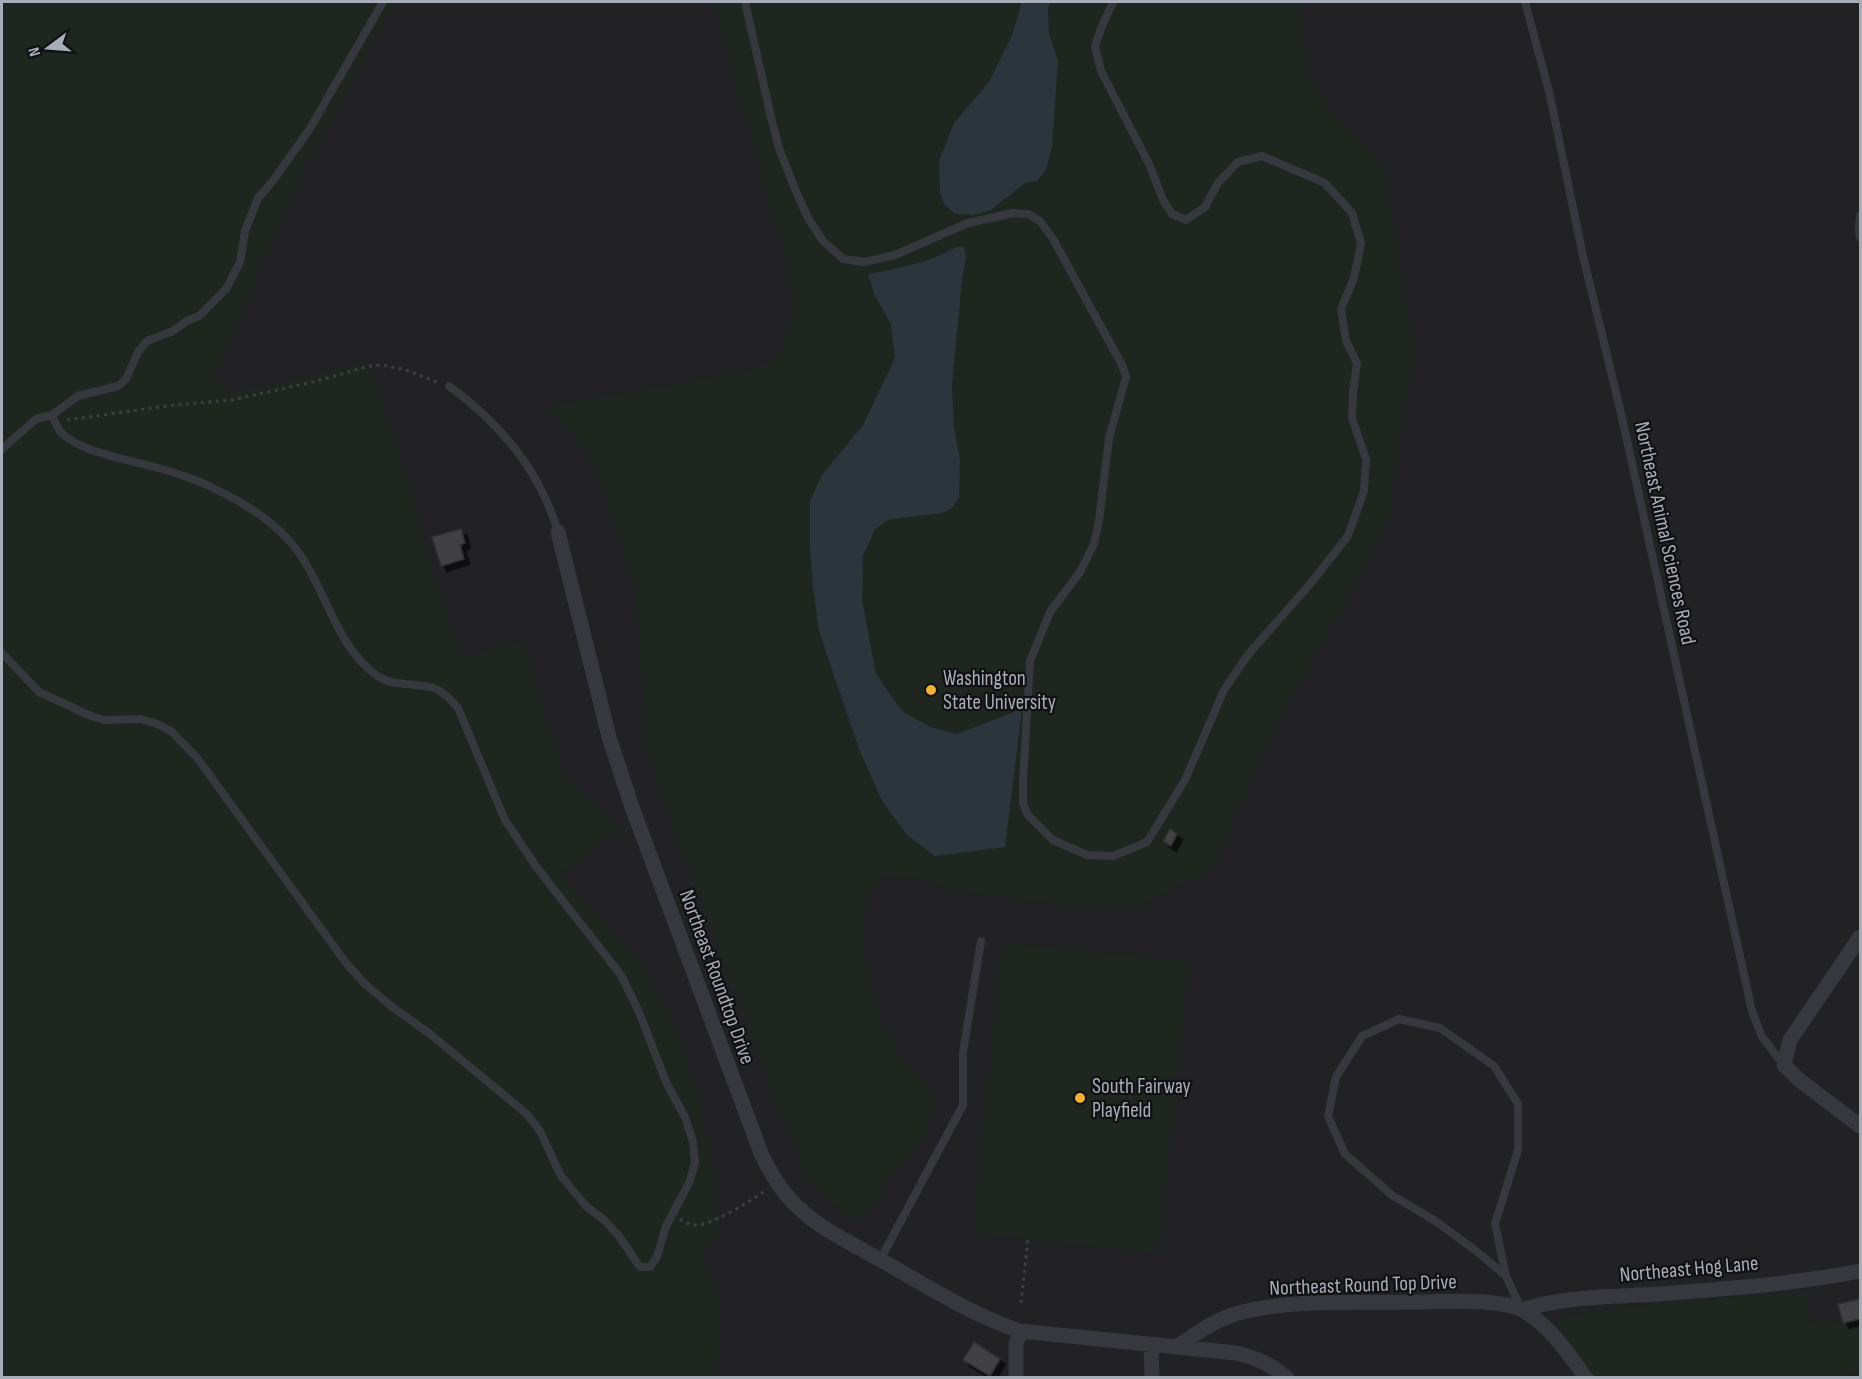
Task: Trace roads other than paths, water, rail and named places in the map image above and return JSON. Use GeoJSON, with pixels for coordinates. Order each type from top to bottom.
{"type":"FeatureCollection","features":[{"type":"Feature","properties":{"kind":"street","name":"Northeast Roundtop Drive"},"geometry":{"type":"LineString","coordinates":[[558,532],[606,726],[633,810],[761,1153],[777,1183],[803,1213],[821,1226],[970,1311],[1020,1331],[1236,1353],[1258,1359],[1287,1377]]}},
{"type":"Feature","properties":{"kind":"street"},"geometry":{"type":"LineString","coordinates":[[1860,937],[1790,1040],[1784,1065],[1798,1079],[1860,1126]]}},
{"type":"Feature","properties":{"kind":"street","name":"Northeast Hog Lane"},"geometry":{"type":"LineString","coordinates":[[1522,1310],[1560,1300],[1744,1286],[1829,1277],[1860,1270]]}},
{"type":"Feature","properties":{"kind":"street","name":"Northeast Round Top Drive"},"geometry":{"type":"LineString","coordinates":[[1178,1346],[1228,1316],[1267,1308],[1318,1304],[1466,1302],[1500,1305],[1522,1310]]}},
{"type":"Feature","properties":{"kind":"street"},"geometry":{"type":"LineString","coordinates":[[1522,1310],[1553,1335],[1586,1377]]}},
{"type":"Feature","properties":{"kind":"street"},"geometry":{"type":"LineString","coordinates":[[1016,1377],[1016,1344],[1020,1331]]}},
{"type":"Feature","properties":{"kind":"street"},"geometry":{"type":"LineString","coordinates":[[1150,1345],[1152,1377]]}},
{"type":"Feature","properties":{"kind":"lane"},"geometry":{"type":"LineString","coordinates":[[2,449],[36,419],[52,416],[78,396],[118,386],[126,379],[138,352],[147,341],[173,331],[199,316],[226,289],[240,262],[245,231],[258,198],[309,130],[383,2]]}},
{"type":"Feature","properties":{"kind":"lane"},"geometry":{"type":"LineString","coordinates":[[745,2],[779,148],[808,218],[823,241],[843,259],[864,262],[895,255],[968,223],[1013,213],[1028,214],[1040,221],[1053,239],[1122,364],[1126,377],[1109,438],[1094,544],[1080,572],[1050,612],[1030,662],[1023,782],[1023,804],[1028,815],[1053,840],[1087,855],[1113,856],[1147,842],[1185,780],[1224,690],[1247,656],[1310,584],[1348,536],[1364,491],[1366,459],[1352,418],[1357,363],[1346,341],[1341,309],[1354,278],[1361,243],[1352,213],[1325,183],[1262,156],[1238,162],[1218,183],[1205,207],[1196,215],[1185,220],[1172,214],[1162,200],[1150,166],[1101,71],[1095,47],[1113,2]]}},
{"type":"Feature","properties":{"kind":"lane","name":"Northeast Animal Sciences Road"},"geometry":{"type":"LineString","coordinates":[[1525,2],[1549,91],[1583,256],[1621,413],[1752,1011],[1762,1037],[1784,1065]]}},
{"type":"Feature","properties":{"kind":"lane"},"geometry":{"type":"LineString","coordinates":[[1860,216],[1860,237]]}},
{"type":"Feature","properties":{"kind":"lane","name":"Northeast Roundtop Drive"},"geometry":{"type":"LineString","coordinates":[[449,386],[500,430],[524,460],[551,508],[558,532]]}},
{"type":"Feature","properties":{"kind":"lane"},"geometry":{"type":"LineString","coordinates":[[2,652],[39,692],[104,720],[140,719],[171,731],[198,759],[346,963],[365,984],[527,1114],[540,1131],[561,1176],[586,1206],[619,1236],[640,1267],[650,1267],[657,1257],[672,1212],[689,1184],[695,1164],[693,1142],[685,1117],[666,1082],[639,1012],[621,975],[537,868],[505,820],[458,708],[445,694],[430,687],[393,682],[378,677],[363,663],[339,628],[300,554],[286,536],[268,521],[214,488],[156,467],[98,452],[75,442],[61,432],[52,416]]}},
{"type":"Feature","properties":{"kind":"lane"},"geometry":{"type":"LineString","coordinates":[[880,1260],[963,1105],[963,1052],[981,941]]}},
{"type":"Feature","properties":{"kind":"lane"},"geometry":{"type":"LineString","coordinates":[[1506,1276],[1476,1250],[1434,1220],[1393,1197],[1345,1154],[1328,1116],[1336,1077],[1362,1036],[1399,1019],[1440,1028],[1494,1066],[1518,1104],[1518,1150],[1495,1224],[1506,1276],[1522,1310]]}},
{"type":"Feature","properties":{"kind":"place","name":"Washington State University"},"geometry":{"type":"Point","coordinates":[931,690]}},
{"type":"Feature","properties":{"kind":"place","name":"South Fairway Playfield"},"geometry":{"type":"Point","coordinates":[1080,1098]}}]}
